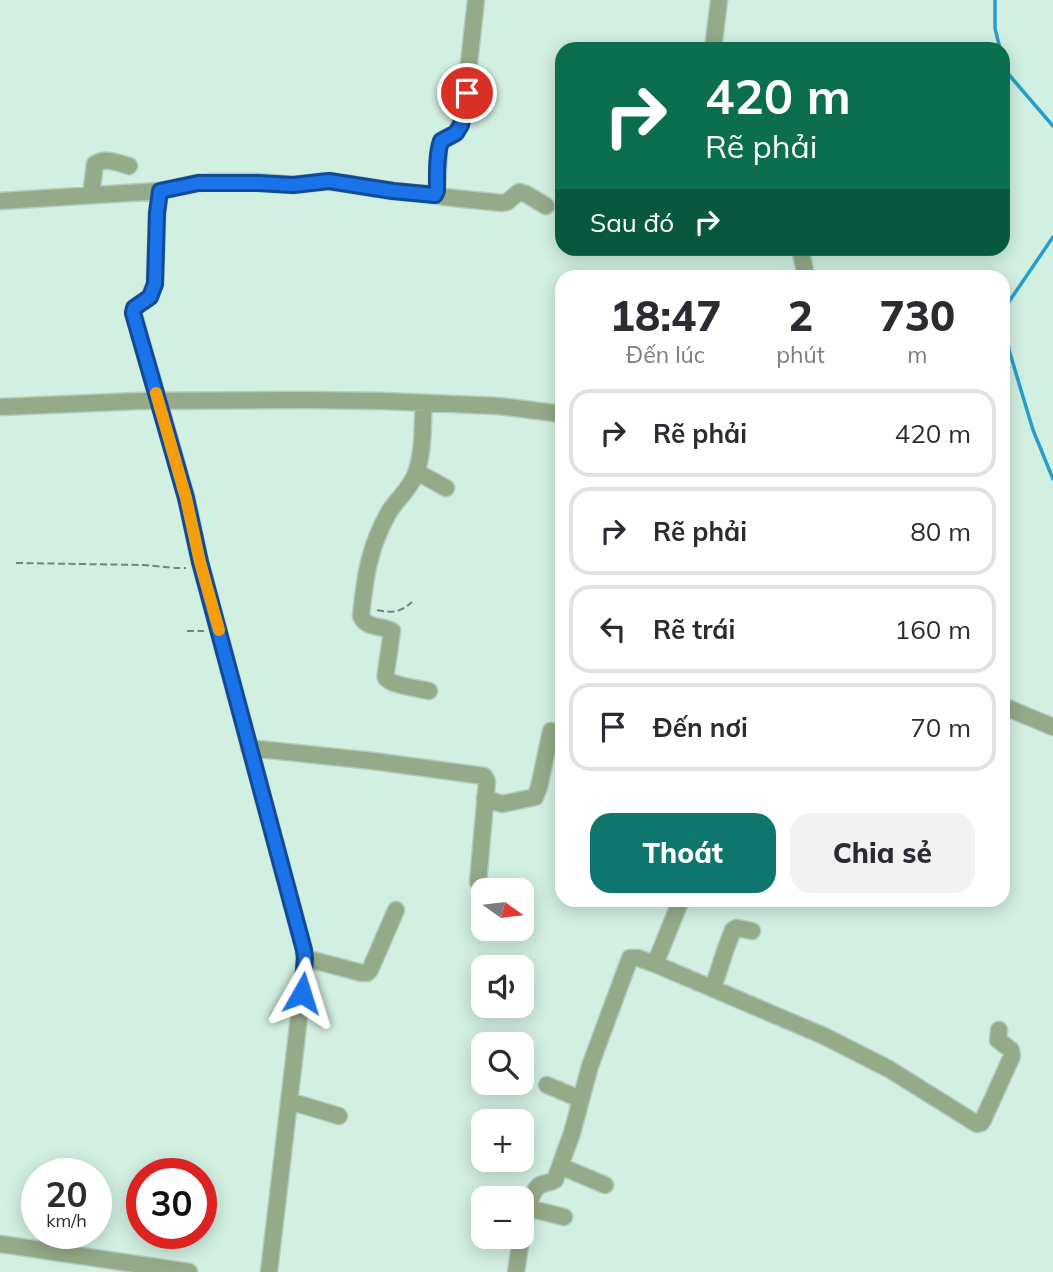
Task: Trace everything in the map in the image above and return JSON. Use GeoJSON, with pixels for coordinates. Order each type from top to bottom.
{"type":"FeatureCollection","features":[{"type":"Feature","properties":{"kind":"street"},"geometry":{"type":"LineString","coordinates":[[435,195],[441,141],[456,133],[463,117],[476,0]]}},
{"type":"Feature","properties":{"kind":"street"},"geometry":{"type":"LineString","coordinates":[[714,42],[719,0]]}},
{"type":"Feature","properties":{"kind":"street"},"geometry":{"type":"LineString","coordinates":[[91,195],[94,168],[99,161],[113,161],[129,166]]}},
{"type":"Feature","properties":{"kind":"street"},"geometry":{"type":"LineString","coordinates":[[0,201],[160,191],[198,183],[293,185],[329,181],[502,204],[522,193],[546,206]]}},
{"type":"Feature","properties":{"kind":"street"},"geometry":{"type":"LineString","coordinates":[[160,191],[155,284],[150,297],[134,308],[133,313],[150,401],[186,498],[200,562],[305,958],[269,1272]]}},
{"type":"Feature","properties":{"kind":"street"},"geometry":{"type":"LineString","coordinates":[[0,407],[150,401],[307,400],[499,406],[555,413]]}},
{"type":"Feature","properties":{"kind":"street"},"geometry":{"type":"LineString","coordinates":[[424,403],[421,448],[416,472],[413,481],[392,508],[373,544],[361,616],[365,623],[392,631],[386,672],[389,681],[429,691]]}},
{"type":"Feature","properties":{"kind":"street"},"geometry":{"type":"LineString","coordinates":[[416,472],[446,488]]}},
{"type":"Feature","properties":{"kind":"street"},"geometry":{"type":"LineString","coordinates":[[1010,709],[1053,727]]}},
{"type":"Feature","properties":{"kind":"street"},"geometry":{"type":"LineString","coordinates":[[485,799],[502,804],[535,797],[551,731]]}},
{"type":"Feature","properties":{"kind":"street"},"geometry":{"type":"LineString","coordinates":[[249,748],[481,774],[487,781],[478,878]]}},
{"type":"Feature","properties":{"kind":"street"},"geometry":{"type":"LineString","coordinates":[[654,964],[678,907]]}},
{"type":"Feature","properties":{"kind":"street"},"geometry":{"type":"LineString","coordinates":[[305,958],[367,973],[396,910]]}},
{"type":"Feature","properties":{"kind":"street"},"geometry":{"type":"LineString","coordinates":[[713,988],[733,930],[737,928],[752,931]]}},
{"type":"Feature","properties":{"kind":"street"},"geometry":{"type":"LineString","coordinates":[[534,1195],[537,1188],[555,1180],[572,1133],[599,1040],[630,958],[654,964],[786,1019],[889,1069],[977,1124],[983,1120],[1012,1056],[1012,1050],[998,1040],[999,1030]]}},
{"type":"Feature","properties":{"kind":"street"},"geometry":{"type":"LineString","coordinates":[[547,1086],[580,1098]]}},
{"type":"Feature","properties":{"kind":"street"},"geometry":{"type":"LineString","coordinates":[[289,1101],[339,1116]]}},
{"type":"Feature","properties":{"kind":"street"},"geometry":{"type":"LineString","coordinates":[[560,1167],[605,1185]]}},
{"type":"Feature","properties":{"kind":"street"},"geometry":{"type":"LineString","coordinates":[[534,1210],[564,1217]]}},
{"type":"Feature","properties":{"kind":"street"},"geometry":{"type":"LineString","coordinates":[[0,1244],[188,1272]]}},
{"type":"Feature","properties":{"kind":"street"},"geometry":{"type":"LineString","coordinates":[[516,1272],[520,1249]]}},
{"type":"Feature","properties":{"kind":"path"},"geometry":{"type":"LineString","coordinates":[[16,563],[188,567]]}},
{"type":"Feature","properties":{"kind":"path"},"geometry":{"type":"LineString","coordinates":[[363,603],[379,611],[393,612],[400,611],[412,602]]}},
{"type":"Feature","properties":{"kind":"path"},"geometry":{"type":"LineString","coordinates":[[187,631],[219,629]]}},
{"type":"Feature","properties":{"kind":"waterway"},"geometry":{"type":"LineString","coordinates":[[995,0],[995,28],[998,42]]}},
{"type":"Feature","properties":{"kind":"waterway"},"geometry":{"type":"LineString","coordinates":[[1010,76],[1053,126]]}},
{"type":"Feature","properties":{"kind":"waterway"},"geometry":{"type":"LineString","coordinates":[[1010,300],[1053,237]]}},
{"type":"Feature","properties":{"kind":"waterway"},"geometry":{"type":"LineString","coordinates":[[1010,353],[1033,430],[1053,479]]}},
{"type":"Feature","properties":{"kind":"slow traffic"},"geometry":{"type":"LineString","coordinates":[[156,393],[219,630]]}},
{"type":"Feature","properties":{"kind":"route"},"geometry":{"type":"LineString","coordinates":[[302,993],[304,950],[200,562],[186,498],[133,313],[134,308],[147,301],[155,284],[160,191],[198,183],[293,185],[329,181],[435,195],[439,147],[441,141],[456,133],[461,125],[467,93]]}}]}
